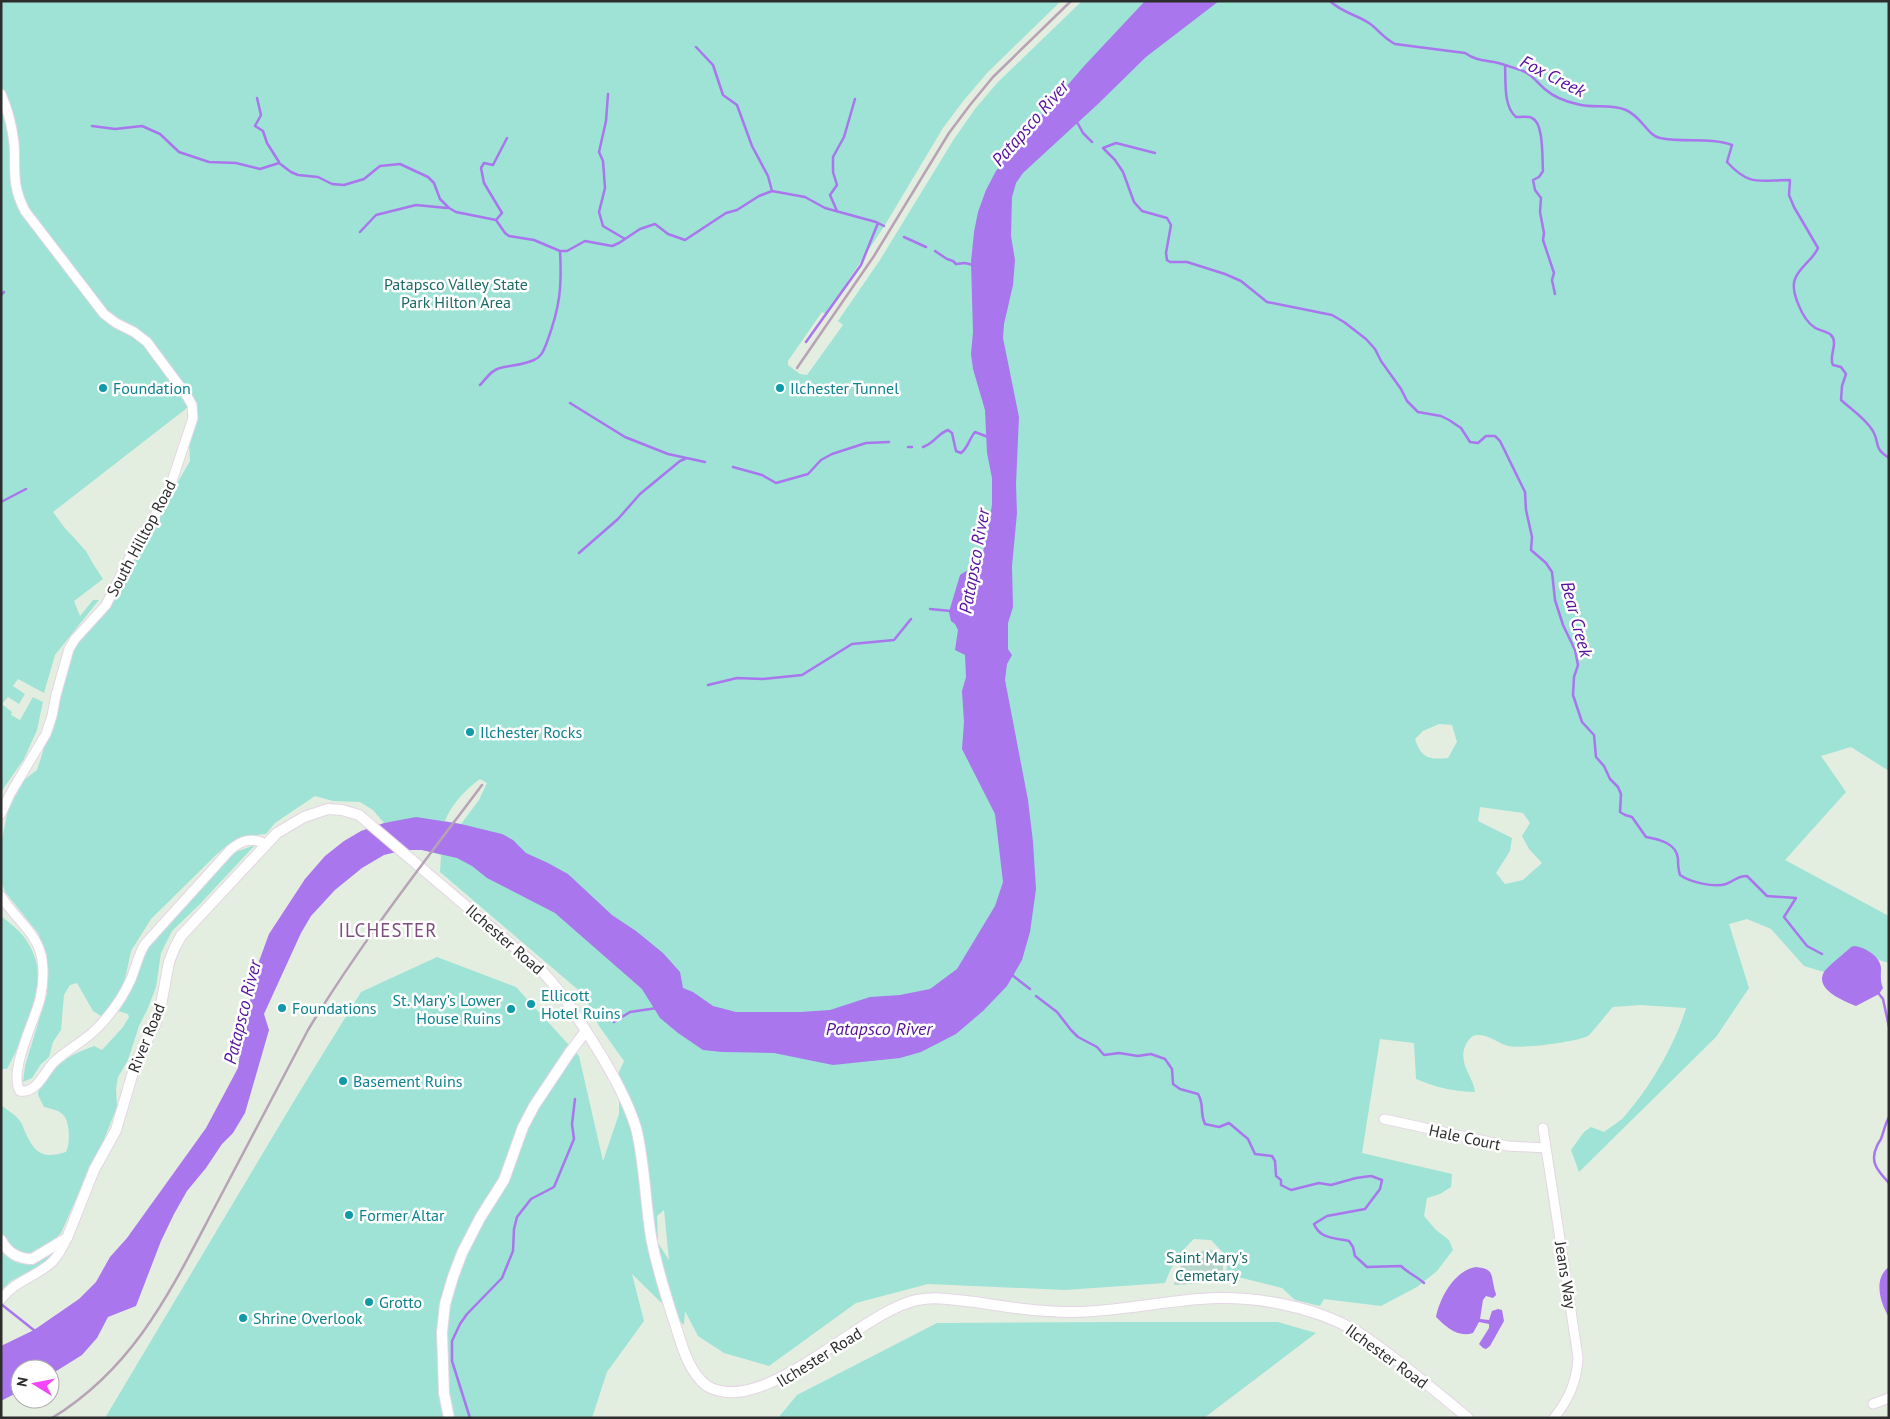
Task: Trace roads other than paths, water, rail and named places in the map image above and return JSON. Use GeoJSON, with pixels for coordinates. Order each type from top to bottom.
{"type":"FeatureCollection","features":[{"type":"Feature","properties":{"kind":"street","name":"South Hilltop Road"},"geometry":{"type":"LineString","coordinates":[[1,94],[9,115],[14,142],[14,182],[17,196],[25,211],[104,314],[147,342],[187,396],[192,406],[192,418],[170,487],[156,514],[137,543],[106,605],[75,639],[69,649],[46,734],[10,794],[1,814]]}},
{"type":"Feature","properties":{"kind":"street","name":"River Road"},"geometry":{"type":"LineString","coordinates":[[3,1297],[14,1285],[52,1262],[60,1253],[94,1170],[116,1130],[136,1062],[155,1026],[169,962],[175,947],[189,926],[266,844],[290,824],[316,812],[335,809],[359,815]]}},
{"type":"Feature","properties":{"kind":"street","name":"Ilchester Road"},"geometry":{"type":"LineString","coordinates":[[359,815],[540,969],[559,989],[586,1031],[625,1098],[635,1127],[656,1258],[684,1352],[701,1381],[719,1394],[733,1397],[748,1395],[766,1389],[794,1375],[893,1309],[919,1299],[952,1300],[1029,1310],[1076,1312],[1202,1298],[1232,1298],[1284,1305],[1334,1319],[1357,1331],[1380,1347],[1468,1418]]}},
{"type":"Feature","properties":{"kind":"street"},"geometry":{"type":"LineString","coordinates":[[1,896],[39,946],[42,960],[43,984],[40,999],[17,1072],[17,1086],[20,1091],[24,1091],[32,1088],[53,1063],[101,1025],[126,989],[139,954],[145,944],[230,850],[246,840],[252,839],[266,844]]}},
{"type":"Feature","properties":{"kind":"street"},"geometry":{"type":"LineString","coordinates":[[449,1418],[442,1373],[442,1332],[445,1304],[453,1277],[462,1253],[480,1218],[504,1180],[523,1127],[534,1106],[586,1031]]}},
{"type":"Feature","properties":{"kind":"street","name":"Hale Court"},"geometry":{"type":"LineString","coordinates":[[1384,1119],[1508,1146],[1546,1148]]}},
{"type":"Feature","properties":{"kind":"street","name":"Jeans Way"},"geometry":{"type":"LineString","coordinates":[[1543,1128],[1578,1357],[1575,1382],[1570,1395],[1554,1418]]}},
{"type":"Feature","properties":{"kind":"street"},"geometry":{"type":"LineString","coordinates":[[1,1240],[10,1252],[18,1257],[32,1259],[67,1238]]}},
{"type":"Feature","properties":{"kind":"street"},"geometry":{"type":"LineString","coordinates":[[1873,1404],[1889,1398]]}},
{"type":"Feature","properties":{"kind":"water","name":"Patapsco River"},"geometry":{"type":"Polygon","coordinates":[[[1145,1],[1219,1],[1146,57],[1023,173],[1016,183],[1012,197],[1011,236],[1015,260],[1013,285],[1004,324],[1003,338],[1019,417],[1016,484],[1017,513],[1012,566],[1013,607],[1008,623],[1008,649],[1012,655],[1007,664],[1005,680],[1028,800],[1036,889],[1030,932],[1022,960],[1007,986],[983,1011],[956,1034],[921,1052],[900,1058],[833,1065],[774,1053],[703,1050],[660,1018],[642,989],[555,913],[487,878],[472,866],[457,858],[422,850],[405,850],[384,855],[362,868],[335,890],[311,916],[301,933],[264,1014],[269,1030],[245,1113],[233,1133],[222,1144],[206,1168],[187,1191],[174,1214],[161,1241],[136,1306],[108,1317],[97,1338],[82,1355],[60,1369],[60,1359],[10,1359],[10,1396],[1,1401],[1,1346],[34,1330],[79,1299],[96,1282],[110,1257],[127,1238],[206,1128],[238,1068],[242,1039],[258,964],[269,934],[305,879],[325,856],[361,831],[384,823],[416,817],[461,824],[502,834],[513,840],[526,853],[568,874],[612,915],[636,931],[663,953],[680,972],[683,988],[693,992],[713,1006],[736,1012],[830,1010],[870,997],[900,995],[930,989],[957,969],[995,906],[1003,882],[995,814],[962,749],[964,722],[962,691],[966,677],[965,655],[955,650],[958,630],[951,621],[949,612],[960,575],[966,571],[971,576],[976,576],[980,569],[992,505],[992,478],[987,453],[985,410],[973,369],[971,354],[973,332],[971,262],[974,232],[978,212],[986,190],[996,171],[1008,154],[1085,65],[1145,1]]]}},
{"type":"Feature","properties":{"kind":"water"},"geometry":{"type":"Polygon","coordinates":[[[1855,946],[1868,951],[1878,960],[1881,968],[1883,988],[1879,994],[1856,1006],[1832,994],[1823,984],[1822,978],[1829,966],[1851,947],[1855,946]]]}},
{"type":"Feature","properties":{"kind":"water"},"geometry":{"type":"Polygon","coordinates":[[[1476,1267],[1490,1272],[1496,1295],[1493,1298],[1486,1296],[1483,1300],[1480,1319],[1489,1320],[1492,1311],[1498,1309],[1502,1310],[1504,1321],[1490,1346],[1486,1349],[1479,1344],[1489,1328],[1489,1324],[1479,1322],[1473,1333],[1462,1334],[1448,1328],[1436,1317],[1445,1293],[1455,1279],[1468,1269],[1476,1267]]]}},
{"type":"Feature","properties":{"kind":"water"},"geometry":{"type":"Polygon","coordinates":[[[1889,1267],[1889,1317],[1881,1298],[1880,1284],[1881,1277],[1889,1267]]]}},
{"type":"Feature","properties":{"kind":"waterway","name":"Fox Creek"},"geometry":{"type":"LineString","coordinates":[[1330,1],[1339,8],[1369,23],[1395,44],[1465,53],[1475,58],[1523,71],[1549,93],[1565,101],[1626,110],[1632,113],[1656,137],[1715,141],[1732,145],[1727,162],[1749,179],[1763,181],[1790,180],[1789,195],[1818,248],[1795,279],[1794,291],[1796,298],[1802,312],[1810,323],[1833,338],[1833,365],[1841,367],[1846,374],[1842,386],[1841,400],[1870,426],[1879,448],[1889,458]]}},
{"type":"Feature","properties":{"kind":"waterway"},"geometry":{"type":"LineString","coordinates":[[696,47],[713,65],[723,95],[737,105],[752,146],[768,176],[772,191]]}},
{"type":"Feature","properties":{"kind":"waterway"},"geometry":{"type":"LineString","coordinates":[[1505,65],[1507,100],[1512,112],[1516,117],[1532,118],[1539,127],[1543,171],[1539,177],[1533,180],[1535,190],[1541,198],[1540,212],[1544,233],[1543,240],[1554,273],[1552,280],[1555,294]]}},
{"type":"Feature","properties":{"kind":"waterway"},"geometry":{"type":"LineString","coordinates":[[608,94],[606,121],[599,152],[603,161],[605,188],[599,212],[603,226],[625,239]]}},
{"type":"Feature","properties":{"kind":"waterway"},"geometry":{"type":"LineString","coordinates":[[257,98],[261,115],[255,126],[263,131],[267,143],[279,162]]}},
{"type":"Feature","properties":{"kind":"waterway"},"geometry":{"type":"LineString","coordinates":[[837,211],[830,195],[837,185],[833,172],[833,157],[844,137],[855,99]]}},
{"type":"Feature","properties":{"kind":"waterway"},"geometry":{"type":"LineString","coordinates":[[1077,122],[1083,133],[1092,142]]}},
{"type":"Feature","properties":{"kind":"waterway"},"geometry":{"type":"LineString","coordinates":[[92,126],[115,129],[142,126],[160,134],[179,152],[209,162],[236,163],[260,169],[279,163],[298,175],[318,177],[332,184],[344,185],[364,179],[380,166],[400,164],[428,177],[434,183],[440,199],[456,212],[496,220],[509,236],[534,240],[560,251],[567,251],[585,241],[612,246],[640,229],[655,224],[668,234],[685,240],[726,213],[737,210],[759,196],[772,191],[805,197],[825,208],[884,226]]}},
{"type":"Feature","properties":{"kind":"waterway"},"geometry":{"type":"LineString","coordinates":[[496,220],[502,213],[484,183],[481,168],[484,163],[493,165],[507,138]]}},
{"type":"Feature","properties":{"kind":"waterway"},"geometry":{"type":"LineString","coordinates":[[1103,148],[1116,143],[1155,153]]}},
{"type":"Feature","properties":{"kind":"waterway","name":"Bear Creek"},"geometry":{"type":"LineString","coordinates":[[1103,148],[1115,160],[1123,172],[1134,202],[1142,211],[1167,218],[1171,225],[1166,253],[1167,260],[1170,262],[1187,262],[1225,274],[1241,281],[1267,302],[1332,315],[1366,339],[1375,349],[1407,401],[1418,412],[1441,416],[1449,420],[1461,428],[1470,442],[1478,443],[1486,436],[1495,436],[1500,441],[1525,492],[1526,510],[1532,537],[1531,550],[1546,563],[1552,572],[1555,600],[1563,625],[1575,650],[1578,665],[1574,677],[1573,695],[1582,722],[1594,735],[1596,757],[1604,766],[1610,779],[1618,787],[1621,794],[1620,812],[1632,817],[1646,837],[1666,843],[1674,849],[1677,854],[1680,875],[1684,878],[1702,884],[1721,885],[1747,876],[1767,896],[1796,898],[1784,917],[1807,946],[1822,954]]}},
{"type":"Feature","properties":{"kind":"waterway"},"geometry":{"type":"LineString","coordinates":[[360,232],[376,215],[416,205],[447,208]]}},
{"type":"Feature","properties":{"kind":"waterway"},"geometry":{"type":"LineString","coordinates":[[806,342],[861,265],[878,223]]}},
{"type":"Feature","properties":{"kind":"waterway"},"geometry":{"type":"LineString","coordinates":[[904,237],[926,247]]}},
{"type":"Feature","properties":{"kind":"waterway"},"geometry":{"type":"LineString","coordinates":[[480,385],[497,369],[530,362],[537,359],[542,352],[547,342],[557,307],[561,275],[560,251]]}},
{"type":"Feature","properties":{"kind":"waterway"},"geometry":{"type":"LineString","coordinates":[[935,251],[956,264],[965,263],[973,265]]}},
{"type":"Feature","properties":{"kind":"waterway"},"geometry":{"type":"LineString","coordinates":[[1,295],[4,292]]}},
{"type":"Feature","properties":{"kind":"waterway"},"geometry":{"type":"LineString","coordinates":[[570,403],[625,437],[668,454],[705,462]]}},
{"type":"Feature","properties":{"kind":"waterway"},"geometry":{"type":"LineString","coordinates":[[923,447],[948,430],[952,433],[956,451],[961,453],[975,432],[988,437]]}},
{"type":"Feature","properties":{"kind":"waterway"},"geometry":{"type":"LineString","coordinates":[[733,467],[762,475],[776,483],[808,474],[821,460],[832,454],[866,443],[889,442]]}},
{"type":"Feature","properties":{"kind":"waterway"},"geometry":{"type":"LineString","coordinates":[[579,553],[618,519],[640,494],[685,459]]}},
{"type":"Feature","properties":{"kind":"waterway"},"geometry":{"type":"LineString","coordinates":[[1,502],[26,489]]}},
{"type":"Feature","properties":{"kind":"waterway"},"geometry":{"type":"LineString","coordinates":[[930,609],[951,611]]}},
{"type":"Feature","properties":{"kind":"waterway"},"geometry":{"type":"LineString","coordinates":[[708,685],[737,678],[763,679],[802,675],[852,644],[894,640],[911,619]]}},
{"type":"Feature","properties":{"kind":"waterway"},"geometry":{"type":"LineString","coordinates":[[1012,975],[1030,989]]}},
{"type":"Feature","properties":{"kind":"waterway"},"geometry":{"type":"LineString","coordinates":[[1879,994],[1883,999],[1889,1027]]}},
{"type":"Feature","properties":{"kind":"waterway"},"geometry":{"type":"LineString","coordinates":[[1036,996],[1057,1012],[1078,1037],[1097,1047],[1104,1055],[1119,1053],[1138,1056],[1151,1054],[1165,1059],[1172,1069],[1173,1084],[1180,1089],[1198,1094],[1205,1124],[1219,1127],[1229,1123],[1248,1139],[1255,1154],[1272,1156],[1275,1161],[1276,1176],[1281,1180],[1281,1185],[1291,1190],[1319,1183],[1331,1185],[1371,1176],[1382,1180],[1380,1189],[1365,1209],[1327,1216],[1314,1224],[1320,1233],[1324,1235],[1349,1241],[1355,1256],[1367,1267],[1401,1266],[1424,1283]]}},
{"type":"Feature","properties":{"kind":"waterway"},"geometry":{"type":"LineString","coordinates":[[614,1022],[630,1012],[657,1008]]}},
{"type":"Feature","properties":{"kind":"waterway"},"geometry":{"type":"LineString","coordinates":[[470,1418],[452,1361],[452,1341],[467,1314],[502,1278],[513,1251],[514,1229],[517,1217],[531,1199],[554,1187],[574,1139],[572,1124],[575,1099]]}},
{"type":"Feature","properties":{"kind":"waterway"},"geometry":{"type":"LineString","coordinates":[[1889,1117],[1874,1157],[1878,1170],[1889,1183]]}},
{"type":"Feature","properties":{"kind":"waterway"},"geometry":{"type":"LineString","coordinates":[[1,1304],[35,1331]]}},
{"type":"Feature","properties":{"kind":"railway"},"geometry":{"type":"LineString","coordinates":[[797,368],[874,256],[949,133],[993,77],[1071,1]]}},
{"type":"Feature","properties":{"kind":"railway"},"geometry":{"type":"LineString","coordinates":[[52,1418],[82,1397],[107,1374],[130,1349],[150,1322],[185,1263],[308,1030],[370,936],[482,785]]}},
{"type":"Feature","properties":{"kind":"place","name":"Foundation"},"geometry":{"type":"Point","coordinates":[103,388]}},
{"type":"Feature","properties":{"kind":"place","name":"Ilchester Tunnel"},"geometry":{"type":"Point","coordinates":[780,388]}},
{"type":"Feature","properties":{"kind":"place","name":"Ilchester Rocks"},"geometry":{"type":"Point","coordinates":[470,732]}},
{"type":"Feature","properties":{"kind":"place","name":"Ellicott Hotel Ruins"},"geometry":{"type":"Point","coordinates":[531,1004]}},
{"type":"Feature","properties":{"kind":"place","name":"Foundations"},"geometry":{"type":"Point","coordinates":[282,1008]}},
{"type":"Feature","properties":{"kind":"place","name":"St. Mary's Lower House Ruins"},"geometry":{"type":"Point","coordinates":[511,1009]}},
{"type":"Feature","properties":{"kind":"place","name":"Basement Ruins"},"geometry":{"type":"Point","coordinates":[343,1081]}},
{"type":"Feature","properties":{"kind":"place","name":"Former Altar"},"geometry":{"type":"Point","coordinates":[349,1215]}},
{"type":"Feature","properties":{"kind":"place","name":"Grotto"},"geometry":{"type":"Point","coordinates":[369,1302]}},
{"type":"Feature","properties":{"kind":"place","name":"Shrine Overlook"},"geometry":{"type":"Point","coordinates":[243,1318]}},
{"type":"Feature","properties":{"kind":"district","name":"ILCHESTER"},"geometry":{"type":"Point","coordinates":[388,930]}},
{"type":"Feature","properties":{"kind":"park label","name":"Patapsco Valley State Park Hilton Area"},"geometry":{"type":"Point","coordinates":[456,293]}},
{"type":"Feature","properties":{"kind":"park label","name":"Saint Mary's Cemetary"},"geometry":{"type":"Point","coordinates":[1207,1266]}}]}
